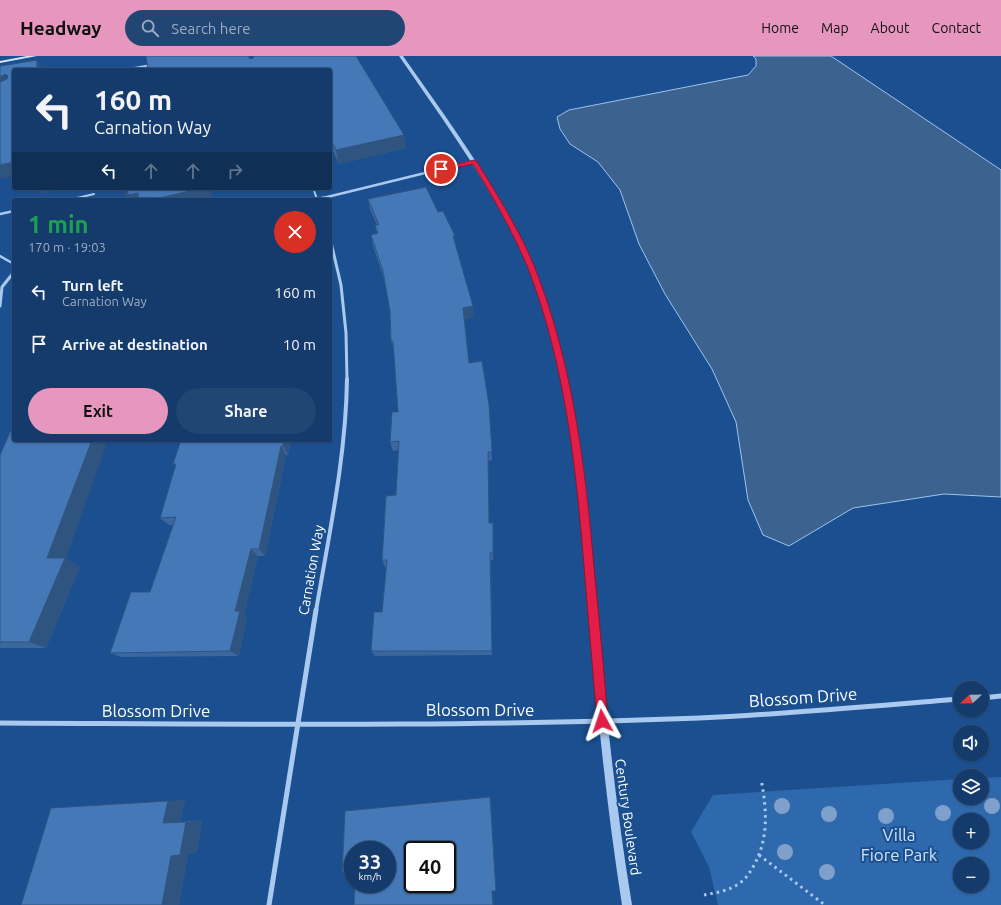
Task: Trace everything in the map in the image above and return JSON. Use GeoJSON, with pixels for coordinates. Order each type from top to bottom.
{"type":"FeatureCollection","features":[{"type":"Feature","properties":{"kind":"main road"},"geometry":{"type":"LineString","coordinates":[[0,62],[35,56]]}},
{"type":"Feature","properties":{"kind":"street","name":"Century Boulevard"},"geometry":{"type":"LineString","coordinates":[[401,56],[474,162],[499,203],[531,267],[551,326],[569,401],[586,526],[602,721],[617,847],[627,905]]}},
{"type":"Feature","properties":{"kind":"street"},"geometry":{"type":"LineString","coordinates":[[325,198],[474,162]]}},
{"type":"Feature","properties":{"kind":"street","name":"Carnation Way"},"geometry":{"type":"LineString","coordinates":[[269,905],[295,724],[343,453],[347,387],[347,339],[341,284],[332,246]]}},
{"type":"Feature","properties":{"kind":"street"},"geometry":{"type":"LineString","coordinates":[[0,306],[2,288],[12,275]]}},
{"type":"Feature","properties":{"kind":"street"},"geometry":{"type":"LineString","coordinates":[[989,697],[1001,696]]}},
{"type":"Feature","properties":{"kind":"street","name":"Blossom Drive"},"geometry":{"type":"LineString","coordinates":[[0,723],[295,724],[602,721],[766,714],[953,700]]}},
{"type":"Feature","properties":{"kind":"lane"},"geometry":{"type":"LineString","coordinates":[[135,68],[152,65]]}},
{"type":"Feature","properties":{"kind":"lane"},"geometry":{"type":"LineString","coordinates":[[76,198],[94,194]]}},
{"type":"Feature","properties":{"kind":"lane"},"geometry":{"type":"LineString","coordinates":[[0,214],[12,212]]}},
{"type":"Feature","properties":{"kind":"lane"},"geometry":{"type":"LineString","coordinates":[[0,256],[12,263]]}},
{"type":"Feature","properties":{"kind":"path"},"geometry":{"type":"LineString","coordinates":[[704,895],[718,893],[736,886],[748,876],[759,855],[767,827],[761,779]]}},
{"type":"Feature","properties":{"kind":"path"},"geometry":{"type":"LineString","coordinates":[[759,855],[825,905]]}},
{"type":"Feature","properties":{"kind":"green space","name":"Villa Fiore Park"},"geometry":{"type":"Polygon","coordinates":[[[1001,777],[1001,905],[718,905],[709,867],[691,832],[713,795],[953,779],[953,805],[989,805],[989,778],[1001,777]]]}},
{"type":"Feature","properties":{"kind":"shaded area"},"geometry":{"type":"Polygon","coordinates":[[[753,56],[831,56],[1001,170],[1001,497],[944,494],[853,508],[789,546],[763,535],[748,500],[736,422],[712,369],[665,294],[639,244],[620,190],[598,162],[570,144],[560,129],[557,117],[569,110],[748,75],[756,66],[756,59],[753,56]]]}},
{"type":"Feature","properties":{"kind":"building"},"geometry":{"type":"Polygon","coordinates":[[[146,56],[249,56],[249,58],[252,59],[254,56],[356,56],[404,135],[336,150],[332,142],[332,68],[148,68],[146,56]]]}},
{"type":"Feature","properties":{"kind":"building"},"geometry":{"type":"Polygon","coordinates":[[[37,60],[37,68],[12,68],[12,162],[0,165],[0,82],[7,79],[8,76],[5,74],[0,77],[0,66],[37,60]]]}},
{"type":"Feature","properties":{"kind":"building"},"geometry":{"type":"Polygon","coordinates":[[[426,187],[438,212],[443,211],[455,236],[453,236],[473,306],[463,308],[469,363],[482,361],[489,405],[492,452],[488,452],[489,523],[493,523],[493,553],[490,553],[492,651],[371,651],[374,612],[382,612],[387,560],[382,560],[386,496],[396,495],[399,441],[390,442],[392,412],[398,412],[393,341],[391,341],[390,311],[383,271],[371,235],[378,233],[375,225],[379,225],[368,199],[426,187]]]}},
{"type":"Feature","properties":{"kind":"building"},"geometry":{"type":"Polygon","coordinates":[[[127,190],[194,190],[160,198],[139,198],[138,193],[128,195],[127,190]]]}},
{"type":"Feature","properties":{"kind":"building"},"geometry":{"type":"Polygon","coordinates":[[[12,428],[12,442],[91,442],[47,558],[65,558],[29,642],[0,642],[0,455],[12,428]]]}},
{"type":"Feature","properties":{"kind":"building"},"geometry":{"type":"Polygon","coordinates":[[[180,442],[284,442],[283,446],[281,446],[259,549],[251,549],[235,611],[240,611],[230,651],[110,653],[131,592],[150,592],[176,517],[160,518],[176,464],[173,464],[180,442]]]}},
{"type":"Feature","properties":{"kind":"building"},"geometry":{"type":"Polygon","coordinates":[[[490,797],[496,891],[492,891],[493,905],[354,905],[355,893],[396,893],[396,841],[344,841],[344,873],[342,873],[345,811],[490,797]]]}},
{"type":"Feature","properties":{"kind":"building"},"geometry":{"type":"Polygon","coordinates":[[[168,801],[163,823],[186,822],[180,855],[171,856],[162,905],[21,905],[51,808],[168,801]]]}},
{"type":"Feature","properties":{"kind":"route"},"geometry":{"type":"LineString","coordinates":[[441,169],[474,162],[499,203],[531,267],[551,326],[569,401],[577,455],[586,526],[602,721]]}}]}
